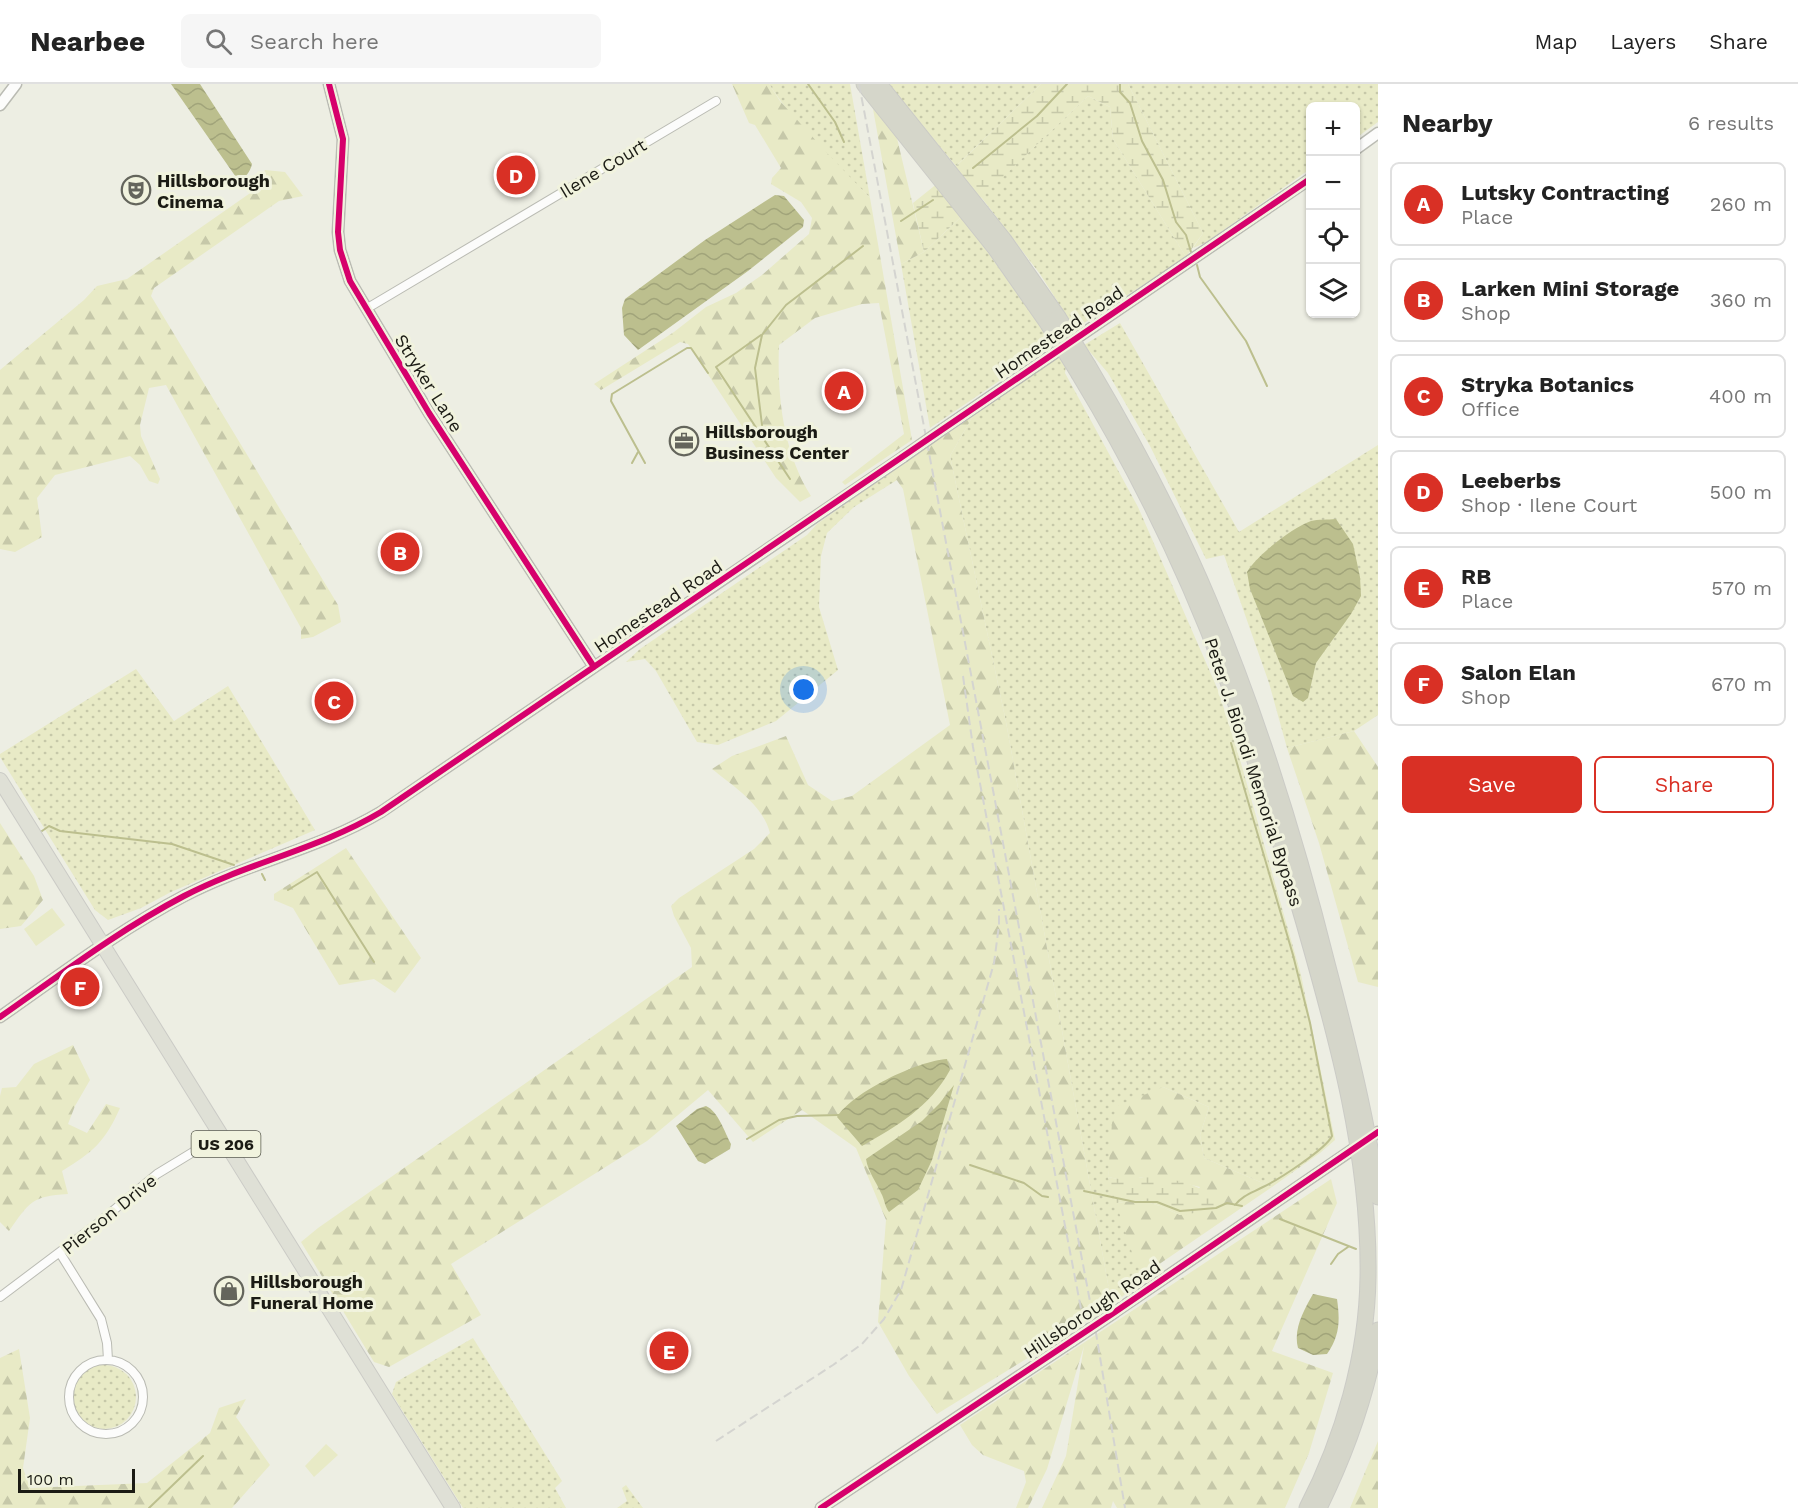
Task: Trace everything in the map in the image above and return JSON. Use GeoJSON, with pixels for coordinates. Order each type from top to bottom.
{"type":"FeatureCollection","features":[{"type":"Feature","properties":{"kind":"highway","name":"Peter J. Biondi Memorial Bypass"},"geometry":{"type":"LineString","coordinates":[[864,84],[1053,320]]}},
{"type":"Feature","properties":{"kind":"highway","name":"Peter J. Biondi Memorial Bypass"},"geometry":{"type":"LineString","coordinates":[[879,84],[1004,240],[1141,457],[1209,600],[1288,820],[1306,881],[1369,1138],[1378,1197]]}},
{"type":"Feature","properties":{"kind":"highway","name":"Peter J. Biondi Memorial Bypass"},"geometry":{"type":"LineString","coordinates":[[1307,1508],[1342,1426],[1353,1387],[1363,1333],[1368,1279],[1369,1138]]}},
{"type":"Feature","properties":{"kind":"highway"},"geometry":{"type":"LineString","coordinates":[[1319,1508],[1352,1431],[1371,1369],[1378,1330]]}},
{"type":"Feature","properties":{"kind":"main road","name":"US 206"},"geometry":{"type":"LineString","coordinates":[[0,780],[453,1508]]}},
{"type":"Feature","properties":{"kind":"street"},"geometry":{"type":"LineString","coordinates":[[0,105],[16,84]]}},
{"type":"Feature","properties":{"kind":"street","name":"Stryker Lane"},"geometry":{"type":"LineString","coordinates":[[328,84],[342,139],[338,217],[340,250],[350,281],[429,413],[594,667]]}},
{"type":"Feature","properties":{"kind":"street","name":"Ilene Court"},"geometry":{"type":"LineString","coordinates":[[366,309],[716,101]]}},
{"type":"Feature","properties":{"kind":"street"},"geometry":{"type":"LineString","coordinates":[[1360,146],[1378,134]]}},
{"type":"Feature","properties":{"kind":"street","name":"Homestead Road"},"geometry":{"type":"LineString","coordinates":[[0,1017],[103,945],[184,896],[318,843],[368,819],[1306,182]]}},
{"type":"Feature","properties":{"kind":"street","name":"Pierson Drive"},"geometry":{"type":"LineString","coordinates":[[0,1297],[60,1253],[157,1174],[221,1135]]}},
{"type":"Feature","properties":{"kind":"street","name":"Hillsborough Road"},"geometry":{"type":"LineString","coordinates":[[821,1508],[1115,1312],[1369,1138]]}},
{"type":"Feature","properties":{"kind":"street"},"geometry":{"type":"LineString","coordinates":[[60,1253],[101,1318],[106,1336],[108,1360]]}},
{"type":"Feature","properties":{"kind":"street"},"geometry":{"type":"LineString","coordinates":[[108,1360],[120,1363],[131,1370],[139,1380],[142,1399],[138,1417],[129,1426],[118,1433],[105,1435],[93,1433],[82,1427],[70,1407],[68,1396],[77,1374],[96,1361],[108,1360]]}},
{"type":"Feature","properties":{"kind":"green space"},"geometry":{"type":"Polygon","coordinates":[[[732,84],[769,84],[780,101],[870,198],[912,440],[845,485],[842,482],[904,434],[879,303],[862,304],[815,318],[779,345],[779,384],[788,442],[794,461],[811,496],[800,502],[776,478],[688,344],[680,342],[601,390],[594,384],[674,332],[706,307],[736,293],[762,275],[809,234],[812,218],[801,202],[771,184],[772,178],[781,168],[755,125],[749,123],[732,84]]]}},
{"type":"Feature","properties":{"kind":"green space"},"geometry":{"type":"Polygon","coordinates":[[[769,84],[850,84],[870,198],[804,129],[769,84]]]}},
{"type":"Feature","properties":{"kind":"green space"},"geometry":{"type":"Polygon","coordinates":[[[887,84],[1041,84],[956,166],[887,84]]]}},
{"type":"Feature","properties":{"kind":"green space"},"geometry":{"type":"Polygon","coordinates":[[[1041,84],[1128,84],[1203,233],[1186,257],[1113,139],[1110,107],[1088,96],[924,252],[913,203],[943,179],[1041,84]]]}},
{"type":"Feature","properties":{"kind":"green space"},"geometry":{"type":"Polygon","coordinates":[[[1128,84],[1378,84],[1378,122],[1360,135],[1360,102],[1306,102],[1306,172],[1205,243],[1193,248],[1203,233],[1128,84]]]}},
{"type":"Feature","properties":{"kind":"green space"},"geometry":{"type":"Polygon","coordinates":[[[1088,96],[1110,107],[1113,139],[1186,257],[1075,329],[1040,274],[981,197],[1088,96]]]}},
{"type":"Feature","properties":{"kind":"green space"},"geometry":{"type":"Polygon","coordinates":[[[873,109],[896,134],[924,252],[901,264],[873,109]]]}},
{"type":"Feature","properties":{"kind":"green space"},"geometry":{"type":"Polygon","coordinates":[[[265,170],[285,172],[303,196],[279,201],[154,288],[151,296],[338,605],[341,622],[313,637],[301,639],[301,628],[166,385],[149,388],[140,425],[141,436],[160,479],[158,484],[149,481],[140,465],[130,456],[55,475],[37,498],[42,537],[15,552],[0,549],[0,370],[84,300],[97,286],[127,279],[256,189],[265,170]]]}},
{"type":"Feature","properties":{"kind":"green space"},"geometry":{"type":"Polygon","coordinates":[[[962,216],[1052,345],[930,428],[901,264],[924,252],[962,216]]]}},
{"type":"Feature","properties":{"kind":"green space"},"geometry":{"type":"Polygon","coordinates":[[[1120,323],[1239,532],[1378,445],[1378,715],[1354,731],[1287,748],[1269,683],[1224,555],[1206,559],[1150,446],[1108,373],[1084,345],[1120,323]]]}},
{"type":"Feature","properties":{"kind":"green space"},"geometry":{"type":"Polygon","coordinates":[[[1060,356],[1066,366],[1065,373],[1138,507],[1218,690],[1301,975],[1335,1140],[1272,1187],[1204,1158],[1200,1135],[1209,1107],[1163,1087],[1111,1154],[1108,1177],[1144,1268],[1155,1267],[1112,1306],[1006,722],[950,456],[973,416],[1060,356]]]}},
{"type":"Feature","properties":{"kind":"green space"},"geometry":{"type":"Polygon","coordinates":[[[973,416],[950,456],[1006,722],[1112,1306],[937,1414],[909,1376],[878,1322],[886,1220],[856,1148],[802,1110],[753,1142],[708,1090],[647,1141],[451,1264],[481,1315],[389,1367],[374,1362],[301,1242],[692,967],[691,948],[671,906],[679,898],[754,849],[770,833],[754,805],[712,769],[732,756],[786,736],[808,785],[832,801],[852,796],[950,725],[903,489],[891,472],[973,416]]]}},
{"type":"Feature","properties":{"kind":"green space"},"geometry":{"type":"Polygon","coordinates":[[[891,472],[897,480],[854,507],[827,533],[821,556],[819,607],[838,670],[776,721],[718,745],[697,742],[656,671],[645,659],[626,662],[640,649],[807,535],[817,524],[891,472]]]}},
{"type":"Feature","properties":{"kind":"green space"},"geometry":{"type":"Polygon","coordinates":[[[136,669],[174,721],[228,686],[315,830],[171,892],[141,908],[108,920],[95,910],[0,754],[136,669]]]}},
{"type":"Feature","properties":{"kind":"green space"},"geometry":{"type":"Polygon","coordinates":[[[1354,731],[1378,767],[1378,987],[1358,982],[1319,843],[1287,748],[1354,731]]]}},
{"type":"Feature","properties":{"kind":"green space"},"geometry":{"type":"Polygon","coordinates":[[[0,823],[34,876],[43,900],[21,926],[0,929],[0,823]]]}},
{"type":"Feature","properties":{"kind":"green space"},"geometry":{"type":"Polygon","coordinates":[[[346,848],[421,958],[395,993],[374,979],[339,985],[293,908],[274,900],[274,894],[346,848]]]}},
{"type":"Feature","properties":{"kind":"green space"},"geometry":{"type":"Polygon","coordinates":[[[52,908],[65,925],[36,946],[24,929],[52,908]]]}},
{"type":"Feature","properties":{"kind":"green space"},"geometry":{"type":"Polygon","coordinates":[[[73,1045],[90,1080],[68,1124],[87,1133],[106,1104],[120,1108],[109,1130],[97,1145],[62,1171],[68,1194],[38,1199],[21,1214],[9,1231],[0,1222],[0,1096],[2,1088],[16,1087],[34,1064],[73,1045]]]}},
{"type":"Feature","properties":{"kind":"green space"},"geometry":{"type":"Polygon","coordinates":[[[1163,1087],[1209,1107],[1200,1135],[1204,1158],[1272,1187],[1155,1267],[1144,1268],[1136,1265],[1116,1203],[1141,1200],[1180,1215],[1200,1187],[1156,1177],[1142,1177],[1127,1181],[1108,1177],[1112,1123],[1117,1106],[1163,1087]]]}},
{"type":"Feature","properties":{"kind":"green space"},"geometry":{"type":"Polygon","coordinates":[[[1155,1176],[1183,1182],[1202,1190],[1210,1195],[1216,1210],[1180,1215],[1141,1200],[1116,1203],[1108,1177],[1127,1179],[1155,1176]]]}},
{"type":"Feature","properties":{"kind":"green space"},"geometry":{"type":"Polygon","coordinates":[[[1331,1179],[1337,1203],[1272,1351],[1333,1373],[1309,1453],[1285,1508],[1117,1508],[1113,1501],[1111,1508],[1042,1508],[1066,1456],[1084,1346],[1047,1469],[1028,1508],[1016,1508],[1026,1482],[1024,1471],[983,1455],[972,1445],[960,1425],[1331,1179]]]}},
{"type":"Feature","properties":{"kind":"green space"},"geometry":{"type":"Polygon","coordinates":[[[473,1338],[562,1481],[555,1488],[566,1508],[463,1508],[392,1394],[396,1382],[473,1338]]]}},
{"type":"Feature","properties":{"kind":"green space"},"geometry":{"type":"Polygon","coordinates":[[[19,1349],[30,1418],[23,1468],[30,1488],[147,1483],[210,1433],[219,1408],[246,1399],[236,1417],[270,1465],[232,1508],[0,1508],[0,1358],[19,1349]]]}},
{"type":"Feature","properties":{"kind":"green space"},"geometry":{"type":"Polygon","coordinates":[[[104,1365],[122,1371],[130,1379],[136,1397],[130,1415],[122,1423],[104,1429],[86,1423],[78,1415],[72,1397],[78,1379],[86,1371],[104,1365]]]}},
{"type":"Feature","properties":{"kind":"green space"},"geometry":{"type":"Polygon","coordinates":[[[1378,1441],[1378,1508],[1350,1508],[1378,1441]]]}},
{"type":"Feature","properties":{"kind":"green space"},"geometry":{"type":"Polygon","coordinates":[[[326,1444],[338,1455],[314,1477],[305,1466],[326,1444]]]}},
{"type":"Feature","properties":{"kind":"green space"},"geometry":{"type":"Polygon","coordinates":[[[626,1485],[643,1508],[617,1508],[627,1501],[622,1488],[626,1485]]]}},
{"type":"Feature","properties":{"kind":"water"},"geometry":{"type":"Polygon","coordinates":[[[171,84],[200,84],[252,164],[245,176],[238,180],[171,84]]]}},
{"type":"Feature","properties":{"kind":"water"},"geometry":{"type":"Polygon","coordinates":[[[775,195],[784,196],[804,220],[803,227],[748,271],[638,350],[624,335],[622,308],[625,299],[705,240],[775,195]]]}},
{"type":"Feature","properties":{"kind":"water"},"geometry":{"type":"Polygon","coordinates":[[[1336,519],[1353,544],[1360,577],[1361,596],[1316,663],[1308,698],[1303,702],[1293,696],[1250,589],[1247,572],[1266,550],[1303,524],[1317,520],[1336,519]]]}},
{"type":"Feature","properties":{"kind":"water"},"geometry":{"type":"Polygon","coordinates":[[[947,1059],[950,1070],[933,1095],[900,1123],[862,1146],[837,1117],[845,1107],[887,1079],[919,1065],[947,1059]]]}},
{"type":"Feature","properties":{"kind":"water"},"geometry":{"type":"Polygon","coordinates":[[[954,1085],[932,1160],[918,1190],[889,1212],[866,1159],[922,1121],[954,1085]]]}},
{"type":"Feature","properties":{"kind":"water"},"geometry":{"type":"Polygon","coordinates":[[[706,1106],[718,1117],[731,1144],[730,1149],[705,1164],[698,1161],[676,1126],[697,1109],[706,1106]]]}},
{"type":"Feature","properties":{"kind":"water"},"geometry":{"type":"Polygon","coordinates":[[[1313,1294],[1337,1299],[1338,1328],[1327,1354],[1313,1355],[1298,1348],[1298,1327],[1313,1294]]]}},
{"type":"Feature","properties":{"kind":"waterway"},"geometry":{"type":"LineString","coordinates":[[808,84],[835,122],[844,142]]}},
{"type":"Feature","properties":{"kind":"waterway"},"geometry":{"type":"LineString","coordinates":[[973,168],[1037,116],[1067,84]]}},
{"type":"Feature","properties":{"kind":"waterway"},"geometry":{"type":"LineString","coordinates":[[1120,84],[1120,92],[1130,103],[1142,141],[1163,180],[1176,222],[1186,235],[1191,252]]}},
{"type":"Feature","properties":{"kind":"waterway"},"geometry":{"type":"LineString","coordinates":[[901,221],[933,200]]}},
{"type":"Feature","properties":{"kind":"waterway"},"geometry":{"type":"LineString","coordinates":[[762,425],[755,368],[762,335],[786,305],[863,246]]}},
{"type":"Feature","properties":{"kind":"waterway"},"geometry":{"type":"LineString","coordinates":[[1197,265],[1200,277],[1246,341],[1267,386]]}},
{"type":"Feature","properties":{"kind":"waterway"},"geometry":{"type":"LineString","coordinates":[[761,335],[716,367],[790,479]]}},
{"type":"Feature","properties":{"kind":"waterway"},"geometry":{"type":"LineString","coordinates":[[645,463],[611,401],[612,394],[687,348],[691,348],[708,373]]}},
{"type":"Feature","properties":{"kind":"waterway"},"geometry":{"type":"LineString","coordinates":[[632,463],[638,452]]}},
{"type":"Feature","properties":{"kind":"waterway"},"geometry":{"type":"LineString","coordinates":[[1231,743],[1293,955],[1310,1023],[1332,1136],[1301,1164],[1244,1196],[1235,1205]]}},
{"type":"Feature","properties":{"kind":"waterway"},"geometry":{"type":"LineString","coordinates":[[42,831],[49,826],[60,831],[172,844],[234,865]]}},
{"type":"Feature","properties":{"kind":"waterway"},"geometry":{"type":"LineString","coordinates":[[288,890],[317,872],[374,962]]}},
{"type":"Feature","properties":{"kind":"waterway"},"geometry":{"type":"LineString","coordinates":[[262,874],[265,880]]}},
{"type":"Feature","properties":{"kind":"waterway"},"geometry":{"type":"LineString","coordinates":[[747,1139],[779,1120],[797,1116],[839,1115]]}},
{"type":"Feature","properties":{"kind":"waterway"},"geometry":{"type":"LineString","coordinates":[[970,1165],[1024,1183],[1042,1196],[1048,1197]]}},
{"type":"Feature","properties":{"kind":"waterway"},"geometry":{"type":"LineString","coordinates":[[1084,1191],[1135,1202],[1157,1202],[1180,1211],[1216,1208],[1227,1203],[1242,1206]]}},
{"type":"Feature","properties":{"kind":"waterway"},"geometry":{"type":"LineString","coordinates":[[1280,1219],[1356,1249]]}},
{"type":"Feature","properties":{"kind":"waterway"},"geometry":{"type":"LineString","coordinates":[[1331,1264],[1338,1254],[1348,1247]]}},
{"type":"Feature","properties":{"kind":"waterway"},"geometry":{"type":"LineString","coordinates":[[149,1508],[203,1456]]}},
{"type":"Feature","properties":{"kind":"railway"},"geometry":{"type":"LineString","coordinates":[[859,84],[1096,1333],[1125,1508]]}},
{"type":"Feature","properties":{"kind":"railway"},"geometry":{"type":"LineString","coordinates":[[963,676],[973,747],[1082,1314]]}},
{"type":"Feature","properties":{"kind":"railway"},"geometry":{"type":"LineString","coordinates":[[716,1441],[862,1344],[884,1319],[901,1290],[994,963],[999,909]]}},
{"type":"Feature","properties":{"kind":"cycle path"},"geometry":{"type":"LineString","coordinates":[[329,84],[343,139],[338,232],[340,250],[350,281],[429,413],[594,667]]}},
{"type":"Feature","properties":{"kind":"cycle path"},"geometry":{"type":"LineString","coordinates":[[0,1017],[113,938],[184,896],[208,884],[333,836],[381,812],[1306,182]]}},
{"type":"Feature","properties":{"kind":"cycle path"},"geometry":{"type":"LineString","coordinates":[[821,1508],[1115,1312],[1378,1132]]}},
{"type":"Feature","properties":{"kind":"place","name":"Leeberbs"},"geometry":{"type":"Point","coordinates":[516,175]}},
{"type":"Feature","properties":{"kind":"place","name":"Hillsborough Cinema"},"geometry":{"type":"Point","coordinates":[136,190]}},
{"type":"Feature","properties":{"kind":"place","name":"Lutsky Contracting"},"geometry":{"type":"Point","coordinates":[844,391]}},
{"type":"Feature","properties":{"kind":"place","name":"Hillsborough Business Center"},"geometry":{"type":"Point","coordinates":[684,441]}},
{"type":"Feature","properties":{"kind":"place","name":"Larken Mini Storage"},"geometry":{"type":"Point","coordinates":[400,552]}},
{"type":"Feature","properties":{"kind":"place","name":"Stryka Botanics"},"geometry":{"type":"Point","coordinates":[334,701]}},
{"type":"Feature","properties":{"kind":"place","name":"Salon Elan"},"geometry":{"type":"Point","coordinates":[80,987]}},
{"type":"Feature","properties":{"kind":"place","name":"Hillsborough Funeral Home"},"geometry":{"type":"Point","coordinates":[229,1291]}},
{"type":"Feature","properties":{"kind":"place","name":"RB"},"geometry":{"type":"Point","coordinates":[669,1351]}}]}
